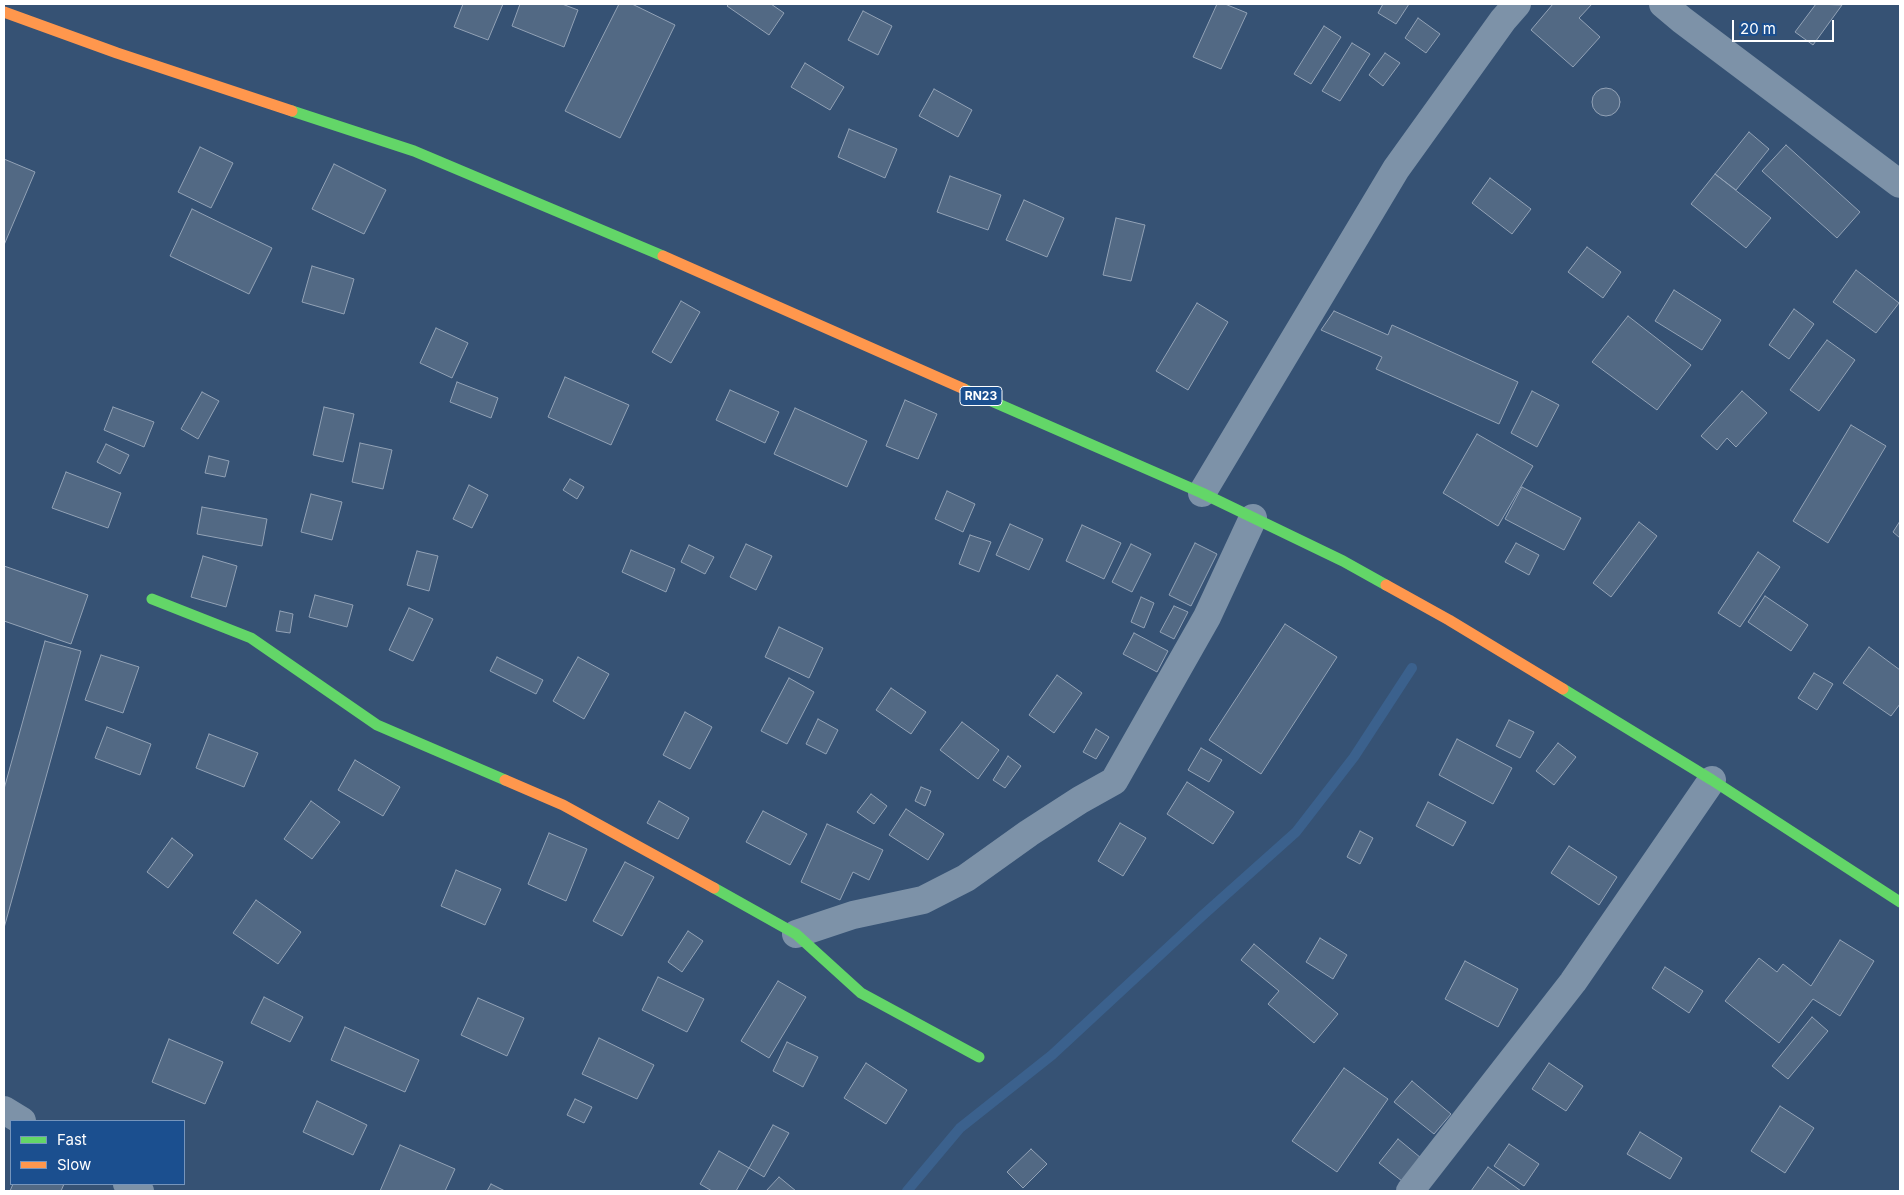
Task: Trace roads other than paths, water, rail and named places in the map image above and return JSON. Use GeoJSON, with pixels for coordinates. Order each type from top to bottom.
{"type":"FeatureCollection","features":[{"type":"Feature","properties":{"kind":"main road","name":"RN23"},"geometry":{"type":"LineString","coordinates":[[4,12],[118,53],[414,151],[571,216],[1202,493],[1343,561],[1449,620],[1712,780],[1900,902]]}},
{"type":"Feature","properties":{"kind":"main road"},"geometry":{"type":"LineString","coordinates":[[152,599],[251,638],[377,725],[563,805],[796,934],[861,993],[979,1057]]}},
{"type":"Feature","properties":{"kind":"street"},"geometry":{"type":"LineString","coordinates":[[1202,493],[1396,169],[1503,20],[1517,4]]}},
{"type":"Feature","properties":{"kind":"street"},"geometry":{"type":"LineString","coordinates":[[1663,4],[1900,184]]}},
{"type":"Feature","properties":{"kind":"street"},"geometry":{"type":"LineString","coordinates":[[796,934],[852,914],[923,900],[966,878],[1036,828],[1114,781],[1207,617],[1253,518]]}},
{"type":"Feature","properties":{"kind":"street"},"geometry":{"type":"LineString","coordinates":[[1410,1191],[1573,982],[1712,780]]}},
{"type":"Feature","properties":{"kind":"street"},"geometry":{"type":"LineString","coordinates":[[4,1110],[20,1120]]}},
{"type":"Feature","properties":{"kind":"street"},"geometry":{"type":"LineString","coordinates":[[129,1185],[140,1191]]}},
{"type":"Feature","properties":{"kind":"waterway"},"geometry":{"type":"LineString","coordinates":[[907,1191],[960,1128],[1052,1055],[1296,832],[1354,757],[1412,668]]}}]}
